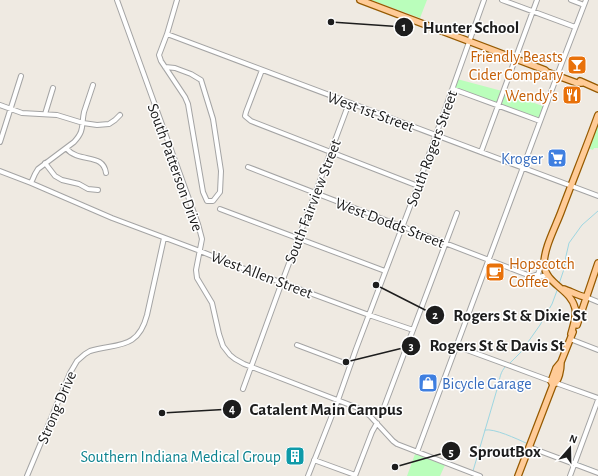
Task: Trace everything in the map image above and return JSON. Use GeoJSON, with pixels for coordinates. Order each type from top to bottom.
{"type":"FeatureCollection","features":[{"type":"Feature","properties":{"kind":"main road"},"geometry":{"type":"LineString","coordinates":[[360,0],[547,72],[558,74],[577,83],[582,83],[598,89]]}},
{"type":"Feature","properties":{"kind":"main road"},"geometry":{"type":"LineString","coordinates":[[518,476],[553,383],[556,368],[561,362],[570,337],[576,314],[571,298],[565,290],[547,275],[544,266],[545,256],[598,115]]}},
{"type":"Feature","properties":{"kind":"main road"},"geometry":{"type":"LineString","coordinates":[[570,337],[576,328],[598,263]]}},
{"type":"Feature","properties":{"kind":"main road"},"geometry":{"type":"LineString","coordinates":[[565,290],[579,294],[583,297],[586,295]]}},
{"type":"Feature","properties":{"kind":"street","name":"South Patterson Drive"},"geometry":{"type":"LineString","coordinates":[[117,0],[198,224],[202,239],[196,270],[197,278],[212,303],[215,310],[219,334],[230,355],[251,367],[358,408],[365,412],[397,444],[480,476]]}},
{"type":"Feature","properties":{"kind":"street"},"geometry":{"type":"LineString","coordinates":[[165,67],[175,68],[191,74],[201,80],[213,119],[221,171],[220,192],[213,201],[207,201],[203,192],[188,104],[185,96],[165,67],[161,61],[159,55],[177,0]]}},
{"type":"Feature","properties":{"kind":"street","name":"South Rogers Street"},"geometry":{"type":"LineString","coordinates":[[308,476],[418,186],[484,0]]}},
{"type":"Feature","properties":{"kind":"street"},"geometry":{"type":"LineString","coordinates":[[502,0],[575,27]]}},
{"type":"Feature","properties":{"kind":"street"},"geometry":{"type":"LineString","coordinates":[[481,152],[538,0]]}},
{"type":"Feature","properties":{"kind":"street"},"geometry":{"type":"LineString","coordinates":[[417,452],[585,2],[571,0]]}},
{"type":"Feature","properties":{"kind":"street","name":"West 1st Street"},"geometry":{"type":"LineString","coordinates":[[167,34],[598,196]]}},
{"type":"Feature","properties":{"kind":"street"},"geometry":{"type":"LineString","coordinates":[[262,70],[245,116],[251,121],[418,186]]}},
{"type":"Feature","properties":{"kind":"street"},"geometry":{"type":"LineString","coordinates":[[0,142],[21,76]]}},
{"type":"Feature","properties":{"kind":"street"},"geometry":{"type":"LineString","coordinates":[[31,183],[38,169],[74,142],[78,137],[81,131],[84,114],[93,85]]}},
{"type":"Feature","properties":{"kind":"street"},"geometry":{"type":"LineString","coordinates":[[45,114],[53,88]]}},
{"type":"Feature","properties":{"kind":"street"},"geometry":{"type":"LineString","coordinates":[[452,89],[540,122]]}},
{"type":"Feature","properties":{"kind":"street","name":"South Fairview Street"},"geometry":{"type":"LineString","coordinates":[[243,389],[349,103]]}},
{"type":"Feature","properties":{"kind":"street"},"geometry":{"type":"LineString","coordinates":[[0,105],[22,113],[57,115],[83,123],[97,125],[105,125],[112,122],[120,115]]}},
{"type":"Feature","properties":{"kind":"street"},"geometry":{"type":"LineString","coordinates":[[66,148],[71,153],[78,156],[100,162],[106,168],[106,173]]}},
{"type":"Feature","properties":{"kind":"street"},"geometry":{"type":"LineString","coordinates":[[45,163],[55,176],[62,180],[79,184],[88,189],[98,190]]}},
{"type":"Feature","properties":{"kind":"street","name":"West Dodds Street"},"geometry":{"type":"LineString","coordinates":[[248,167],[533,276],[539,277],[547,275]]}},
{"type":"Feature","properties":{"kind":"street","name":"West Allen Street"},"geometry":{"type":"LineString","coordinates":[[0,171],[112,218],[237,266],[413,330]]}},
{"type":"Feature","properties":{"kind":"street"},"geometry":{"type":"LineString","coordinates":[[220,209],[385,271]]}},
{"type":"Feature","properties":{"kind":"street"},"geometry":{"type":"LineString","coordinates":[[384,407],[457,213]]}},
{"type":"Feature","properties":{"kind":"street","name":"Strong Drive"},"geometry":{"type":"LineString","coordinates":[[27,476],[66,381],[77,361],[90,351],[129,342],[143,328],[164,238]]}},
{"type":"Feature","properties":{"kind":"street"},"geometry":{"type":"LineString","coordinates":[[533,276],[538,274],[545,256]]}},
{"type":"Feature","properties":{"kind":"street"},"geometry":{"type":"LineString","coordinates":[[586,295],[598,302]]}},
{"type":"Feature","properties":{"kind":"street"},"geometry":{"type":"LineString","coordinates":[[570,337],[598,350]]}},
{"type":"Feature","properties":{"kind":"street"},"geometry":{"type":"LineString","coordinates":[[297,345],[350,365]]}},
{"type":"Feature","properties":{"kind":"street"},"geometry":{"type":"LineString","coordinates":[[456,346],[598,399],[570,476]]}},
{"type":"Feature","properties":{"kind":"street"},"geometry":{"type":"LineString","coordinates":[[314,460],[355,476],[376,423]]}},
{"type":"Feature","properties":{"kind":"street"},"geometry":{"type":"LineString","coordinates":[[529,447],[598,474]]}},
{"type":"Feature","properties":{"kind":"green space"},"geometry":{"type":"Polygon","coordinates":[[[371,0],[427,0],[420,18],[371,0]]]}},
{"type":"Feature","properties":{"kind":"green space"},"geometry":{"type":"Polygon","coordinates":[[[457,79],[502,91],[548,108],[542,122],[453,89],[457,79]]]}},
{"type":"Feature","properties":{"kind":"green space"},"geometry":{"type":"Polygon","coordinates":[[[598,120],[598,148],[594,148],[593,150],[588,148],[598,120]]]}},
{"type":"Feature","properties":{"kind":"green space"},"geometry":{"type":"Polygon","coordinates":[[[415,454],[445,465],[440,476],[407,476],[415,454]]]}},
{"type":"Feature","properties":{"kind":"waterway"},"geometry":{"type":"LineString","coordinates":[[559,284],[564,269],[569,243],[582,225],[598,211]]}},
{"type":"Feature","properties":{"kind":"waterway"},"geometry":{"type":"LineString","coordinates":[[509,364],[521,352],[540,325],[552,304],[558,288]]}},
{"type":"Feature","properties":{"kind":"waterway"},"geometry":{"type":"LineString","coordinates":[[473,471],[500,375],[506,366]]}},
{"type":"Feature","properties":{"kind":"waterway"},"geometry":{"type":"LineString","coordinates":[[485,430],[500,432],[526,443]]}},
{"type":"Feature","properties":{"kind":"waterway"},"geometry":{"type":"LineString","coordinates":[[578,463],[594,469]]}},
{"type":"Feature","properties":{"kind":"place","name":"Hunter School"},"geometry":{"type":"Point","coordinates":[331,22]}},
{"type":"Feature","properties":{"kind":"place","name":"Friendly Beasts Cider Company"},"geometry":{"type":"Point","coordinates":[577,65]}},
{"type":"Feature","properties":{"kind":"place","name":"Wendy's"},"geometry":{"type":"Point","coordinates":[572,95]}},
{"type":"Feature","properties":{"kind":"place","name":"Kroger"},"geometry":{"type":"Point","coordinates":[557,158]}},
{"type":"Feature","properties":{"kind":"place","name":"Hopscotch Coffee"},"geometry":{"type":"Point","coordinates":[495,272]}},
{"type":"Feature","properties":{"kind":"place","name":"Rogers St & Dixie St"},"geometry":{"type":"Point","coordinates":[376,285]}},
{"type":"Feature","properties":{"kind":"place","name":"Rogers St & Davis St"},"geometry":{"type":"Point","coordinates":[346,362]}},
{"type":"Feature","properties":{"kind":"place","name":"Bicycle Garage"},"geometry":{"type":"Point","coordinates":[428,383]}},
{"type":"Feature","properties":{"kind":"place","name":"Catalent Main Campus"},"geometry":{"type":"Point","coordinates":[162,413]}},
{"type":"Feature","properties":{"kind":"place","name":"Southern Indiana Medical Group"},"geometry":{"type":"Point","coordinates":[295,456]}},
{"type":"Feature","properties":{"kind":"place","name":"SproutBox"},"geometry":{"type":"Point","coordinates":[395,467]}}]}
